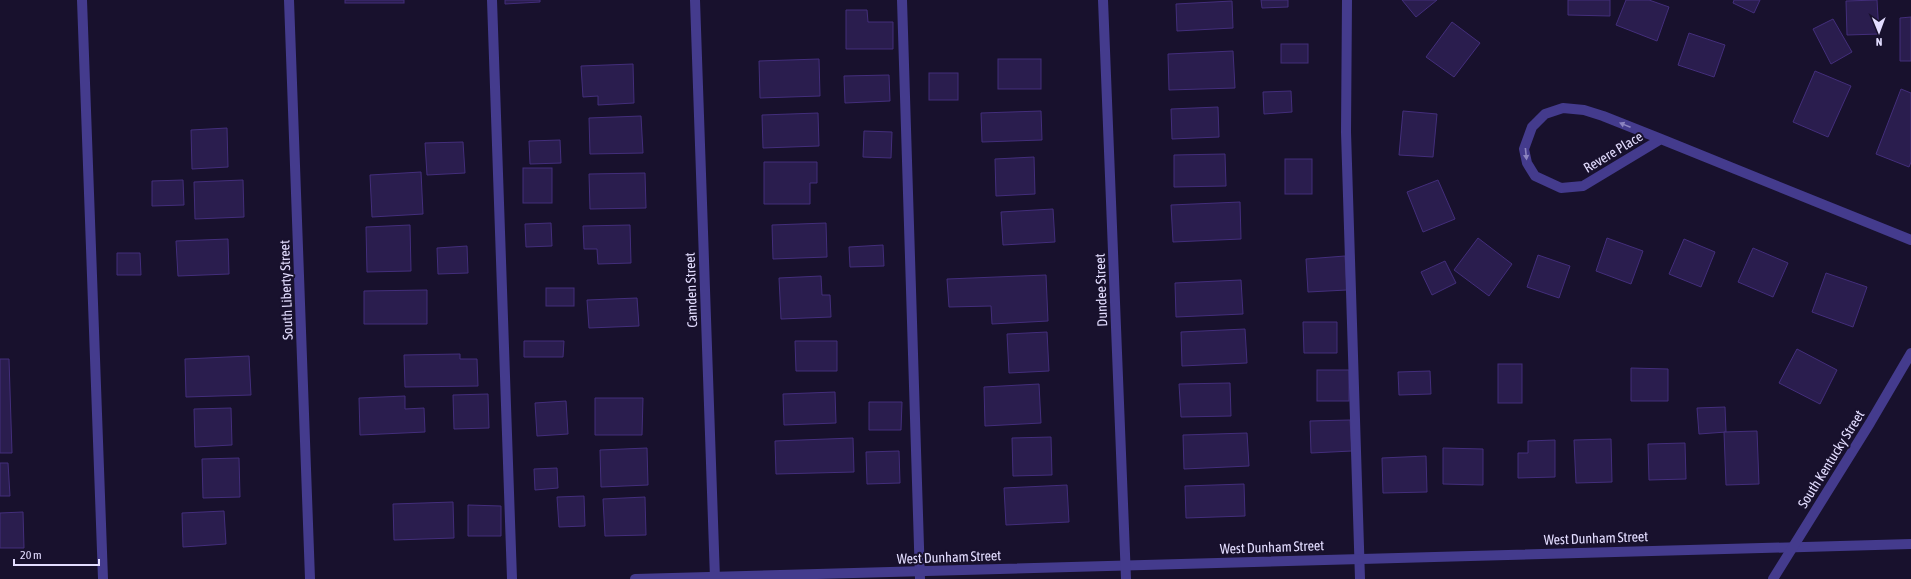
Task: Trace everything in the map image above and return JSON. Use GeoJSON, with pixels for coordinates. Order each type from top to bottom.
{"type":"FeatureCollection","features":[{"type":"Feature","properties":{"kind":"street"},"geometry":{"type":"LineString","coordinates":[[82,0],[103,579]]}},
{"type":"Feature","properties":{"kind":"street","name":"South Liberty Street"},"geometry":{"type":"LineString","coordinates":[[289,0],[310,579]]}},
{"type":"Feature","properties":{"kind":"street"},"geometry":{"type":"LineString","coordinates":[[492,0],[512,579]]}},
{"type":"Feature","properties":{"kind":"street","name":"Camden Street"},"geometry":{"type":"LineString","coordinates":[[695,0],[715,578]]}},
{"type":"Feature","properties":{"kind":"street"},"geometry":{"type":"LineString","coordinates":[[902,0],[920,576]]}},
{"type":"Feature","properties":{"kind":"street","name":"Dundee Street"},"geometry":{"type":"LineString","coordinates":[[1103,0],[1126,579]]}},
{"type":"Feature","properties":{"kind":"street"},"geometry":{"type":"LineString","coordinates":[[1347,0],[1346,132],[1360,579]]}},
{"type":"Feature","properties":{"kind":"street","name":"Revere Place"},"geometry":{"type":"LineString","coordinates":[[1661,139],[1583,186],[1561,188],[1535,176],[1527,163],[1524,149],[1532,127],[1545,114],[1563,108],[1584,110],[1661,139],[1911,240]]}},
{"type":"Feature","properties":{"kind":"street","name":"South Kentucky Street"},"geometry":{"type":"LineString","coordinates":[[1773,579],[1792,546],[1870,423],[1911,353]]}},
{"type":"Feature","properties":{"kind":"street","name":"West Dunham Street"},"geometry":{"type":"LineString","coordinates":[[635,579],[920,576],[1126,566],[1792,546],[1911,544]]}},
{"type":"Feature","properties":{"kind":"building"},"geometry":{"type":"Polygon","coordinates":[[[345,0],[404,0],[404,3],[345,3],[345,0]]]}},
{"type":"Feature","properties":{"kind":"building"},"geometry":{"type":"Polygon","coordinates":[[[505,0],[540,0],[540,2],[505,4],[505,0]]]}},
{"type":"Feature","properties":{"kind":"building"},"geometry":{"type":"Polygon","coordinates":[[[1261,0],[1288,0],[1288,7],[1262,8],[1261,0]]]}},
{"type":"Feature","properties":{"kind":"building"},"geometry":{"type":"Polygon","coordinates":[[[1402,0],[1437,0],[1416,17],[1402,0]]]}},
{"type":"Feature","properties":{"kind":"building"},"geometry":{"type":"Polygon","coordinates":[[[1568,0],[1610,0],[1610,16],[1568,15],[1568,0]]]}},
{"type":"Feature","properties":{"kind":"building"},"geometry":{"type":"Polygon","coordinates":[[[1626,0],[1649,0],[1669,7],[1657,41],[1616,25],[1626,0]]]}},
{"type":"Feature","properties":{"kind":"building"},"geometry":{"type":"Polygon","coordinates":[[[1734,0],[1760,0],[1754,13],[1733,3],[1734,0]]]}},
{"type":"Feature","properties":{"kind":"building"},"geometry":{"type":"Polygon","coordinates":[[[1877,0],[1879,34],[1847,35],[1846,1],[1877,0]]]}},
{"type":"Feature","properties":{"kind":"building"},"geometry":{"type":"Polygon","coordinates":[[[1232,1],[1233,28],[1177,31],[1176,4],[1232,1]]]}},
{"type":"Feature","properties":{"kind":"building"},"geometry":{"type":"Polygon","coordinates":[[[846,10],[867,10],[868,22],[893,22],[893,49],[846,49],[846,10]]]}},
{"type":"Feature","properties":{"kind":"building"},"geometry":{"type":"Polygon","coordinates":[[[1911,17],[1911,61],[1900,61],[1900,18],[1911,17]]]}},
{"type":"Feature","properties":{"kind":"building"},"geometry":{"type":"Polygon","coordinates":[[[1833,19],[1852,52],[1831,64],[1813,29],[1833,19]]]}},
{"type":"Feature","properties":{"kind":"building"},"geometry":{"type":"Polygon","coordinates":[[[1452,22],[1480,43],[1454,77],[1426,57],[1452,22]]]}},
{"type":"Feature","properties":{"kind":"building"},"geometry":{"type":"Polygon","coordinates":[[[1689,33],[1725,45],[1714,77],[1678,65],[1689,33]]]}},
{"type":"Feature","properties":{"kind":"building"},"geometry":{"type":"Polygon","coordinates":[[[1281,44],[1308,44],[1308,63],[1281,63],[1281,44]]]}},
{"type":"Feature","properties":{"kind":"building"},"geometry":{"type":"Polygon","coordinates":[[[1233,51],[1235,88],[1169,90],[1168,54],[1233,51]]]}},
{"type":"Feature","properties":{"kind":"building"},"geometry":{"type":"Polygon","coordinates":[[[819,59],[820,96],[760,98],[759,61],[819,59]]]}},
{"type":"Feature","properties":{"kind":"building"},"geometry":{"type":"Polygon","coordinates":[[[998,59],[1041,59],[1041,89],[998,89],[998,59]]]}},
{"type":"Feature","properties":{"kind":"building"},"geometry":{"type":"Polygon","coordinates":[[[633,64],[634,103],[598,105],[598,96],[583,97],[581,66],[633,64]]]}},
{"type":"Feature","properties":{"kind":"building"},"geometry":{"type":"Polygon","coordinates":[[[1815,71],[1851,86],[1828,137],[1793,122],[1815,71]]]}},
{"type":"Feature","properties":{"kind":"building"},"geometry":{"type":"Polygon","coordinates":[[[929,73],[958,73],[958,100],[929,100],[929,73]]]}},
{"type":"Feature","properties":{"kind":"building"},"geometry":{"type":"Polygon","coordinates":[[[889,75],[890,101],[845,103],[844,76],[889,75]]]}},
{"type":"Feature","properties":{"kind":"building"},"geometry":{"type":"Polygon","coordinates":[[[1901,89],[1911,93],[1911,162],[1909,167],[1876,154],[1901,89]]]}},
{"type":"Feature","properties":{"kind":"building"},"geometry":{"type":"Polygon","coordinates":[[[1291,91],[1292,112],[1264,114],[1263,92],[1291,91]]]}},
{"type":"Feature","properties":{"kind":"building"},"geometry":{"type":"Polygon","coordinates":[[[1218,107],[1219,137],[1172,139],[1171,109],[1218,107]]]}},
{"type":"Feature","properties":{"kind":"building"},"geometry":{"type":"Polygon","coordinates":[[[1041,111],[1042,140],[982,142],[981,113],[1041,111]]]}},
{"type":"Feature","properties":{"kind":"building"},"geometry":{"type":"Polygon","coordinates":[[[1403,111],[1437,114],[1433,157],[1399,155],[1403,111]]]}},
{"type":"Feature","properties":{"kind":"building"},"geometry":{"type":"Polygon","coordinates":[[[818,113],[819,146],[763,148],[762,115],[818,113]]]}},
{"type":"Feature","properties":{"kind":"building"},"geometry":{"type":"Polygon","coordinates":[[[641,116],[643,153],[590,154],[589,118],[641,116]]]}},
{"type":"Feature","properties":{"kind":"building"},"geometry":{"type":"Polygon","coordinates":[[[227,128],[228,167],[192,169],[191,130],[227,128]]]}},
{"type":"Feature","properties":{"kind":"building"},"geometry":{"type":"Polygon","coordinates":[[[864,131],[892,132],[891,158],[863,157],[864,131]]]}},
{"type":"Feature","properties":{"kind":"building"},"geometry":{"type":"Polygon","coordinates":[[[560,140],[561,163],[530,164],[529,141],[560,140]]]}},
{"type":"Feature","properties":{"kind":"building"},"geometry":{"type":"Polygon","coordinates":[[[463,142],[465,173],[427,175],[425,143],[463,142]]]}},
{"type":"Feature","properties":{"kind":"building"},"geometry":{"type":"Polygon","coordinates":[[[1225,154],[1226,186],[1174,187],[1174,155],[1225,154]]]}},
{"type":"Feature","properties":{"kind":"building"},"geometry":{"type":"Polygon","coordinates":[[[1034,157],[1035,194],[996,196],[995,159],[1034,157]]]}},
{"type":"Feature","properties":{"kind":"building"},"geometry":{"type":"Polygon","coordinates":[[[1285,159],[1312,159],[1312,194],[1285,194],[1285,159]]]}},
{"type":"Feature","properties":{"kind":"building"},"geometry":{"type":"Polygon","coordinates":[[[764,162],[817,162],[817,183],[810,183],[810,204],[764,204],[764,162]]]}},
{"type":"Feature","properties":{"kind":"building"},"geometry":{"type":"Polygon","coordinates":[[[523,168],[552,168],[552,203],[523,203],[523,168]]]}},
{"type":"Feature","properties":{"kind":"building"},"geometry":{"type":"Polygon","coordinates":[[[421,172],[423,214],[372,217],[370,175],[421,172]]]}},
{"type":"Feature","properties":{"kind":"building"},"geometry":{"type":"Polygon","coordinates":[[[645,173],[646,208],[590,209],[589,174],[645,173]]]}},
{"type":"Feature","properties":{"kind":"building"},"geometry":{"type":"Polygon","coordinates":[[[183,180],[184,205],[152,206],[152,181],[183,180]]]}},
{"type":"Feature","properties":{"kind":"building"},"geometry":{"type":"Polygon","coordinates":[[[243,180],[244,217],[195,219],[194,182],[243,180]]]}},
{"type":"Feature","properties":{"kind":"building"},"geometry":{"type":"Polygon","coordinates":[[[1438,180],[1455,219],[1423,232],[1407,192],[1438,180]]]}},
{"type":"Feature","properties":{"kind":"building"},"geometry":{"type":"Polygon","coordinates":[[[1240,202],[1241,239],[1173,242],[1171,205],[1240,202]]]}},
{"type":"Feature","properties":{"kind":"building"},"geometry":{"type":"Polygon","coordinates":[[[1053,209],[1055,242],[1003,245],[1001,212],[1053,209]]]}},
{"type":"Feature","properties":{"kind":"building"},"geometry":{"type":"Polygon","coordinates":[[[551,223],[552,246],[526,247],[525,224],[551,223]]]}},
{"type":"Feature","properties":{"kind":"building"},"geometry":{"type":"Polygon","coordinates":[[[826,223],[827,257],[773,259],[772,225],[826,223]]]}},
{"type":"Feature","properties":{"kind":"building"},"geometry":{"type":"Polygon","coordinates":[[[410,225],[411,271],[367,272],[366,227],[410,225]]]}},
{"type":"Feature","properties":{"kind":"building"},"geometry":{"type":"Polygon","coordinates":[[[630,225],[631,263],[598,264],[597,249],[584,249],[583,226],[630,225]]]}},
{"type":"Feature","properties":{"kind":"building"},"geometry":{"type":"Polygon","coordinates":[[[1478,238],[1512,264],[1489,296],[1454,270],[1478,238]]]}},
{"type":"Feature","properties":{"kind":"building"},"geometry":{"type":"Polygon","coordinates":[[[1607,238],[1643,251],[1631,284],[1596,271],[1607,238]]]}},
{"type":"Feature","properties":{"kind":"building"},"geometry":{"type":"Polygon","coordinates":[[[228,239],[229,274],[178,276],[176,241],[228,239]]]}},
{"type":"Feature","properties":{"kind":"building"},"geometry":{"type":"Polygon","coordinates":[[[1684,239],[1715,252],[1701,287],[1669,274],[1684,239]]]}},
{"type":"Feature","properties":{"kind":"building"},"geometry":{"type":"Polygon","coordinates":[[[883,245],[884,266],[850,267],[849,247],[883,245]]]}},
{"type":"Feature","properties":{"kind":"building"},"geometry":{"type":"Polygon","coordinates":[[[467,246],[468,273],[438,274],[437,248],[467,246]]]}},
{"type":"Feature","properties":{"kind":"building"},"geometry":{"type":"Polygon","coordinates":[[[1753,248],[1788,263],[1773,297],[1738,282],[1753,248]]]}},
{"type":"Feature","properties":{"kind":"building"},"geometry":{"type":"Polygon","coordinates":[[[117,253],[140,253],[141,275],[117,275],[117,253]]]}},
{"type":"Feature","properties":{"kind":"building"},"geometry":{"type":"Polygon","coordinates":[[[1538,255],[1570,266],[1559,298],[1527,287],[1538,255]]]}},
{"type":"Feature","properties":{"kind":"building"},"geometry":{"type":"Polygon","coordinates":[[[1345,256],[1347,290],[1308,292],[1306,259],[1345,256]]]}},
{"type":"Feature","properties":{"kind":"building"},"geometry":{"type":"Polygon","coordinates":[[[1445,261],[1456,283],[1432,295],[1421,272],[1445,261]]]}},
{"type":"Feature","properties":{"kind":"building"},"geometry":{"type":"Polygon","coordinates":[[[1826,273],[1867,287],[1853,327],[1812,312],[1826,273]]]}},
{"type":"Feature","properties":{"kind":"building"},"geometry":{"type":"Polygon","coordinates":[[[1046,275],[1048,321],[992,324],[991,306],[949,307],[947,279],[1046,275]]]}},
{"type":"Feature","properties":{"kind":"building"},"geometry":{"type":"Polygon","coordinates":[[[821,276],[822,295],[830,295],[831,317],[781,319],[779,278],[821,276]]]}},
{"type":"Feature","properties":{"kind":"building"},"geometry":{"type":"Polygon","coordinates":[[[1241,280],[1243,314],[1176,317],[1175,283],[1241,280]]]}},
{"type":"Feature","properties":{"kind":"building"},"geometry":{"type":"Polygon","coordinates":[[[546,288],[574,288],[574,306],[546,306],[546,288]]]}},
{"type":"Feature","properties":{"kind":"building"},"geometry":{"type":"Polygon","coordinates":[[[427,290],[427,324],[364,324],[364,291],[427,290]]]}},
{"type":"Feature","properties":{"kind":"building"},"geometry":{"type":"Polygon","coordinates":[[[637,298],[639,326],[589,328],[587,300],[637,298]]]}},
{"type":"Feature","properties":{"kind":"building"},"geometry":{"type":"Polygon","coordinates":[[[1303,322],[1337,322],[1337,353],[1304,353],[1303,322]]]}},
{"type":"Feature","properties":{"kind":"building"},"geometry":{"type":"Polygon","coordinates":[[[1245,329],[1247,363],[1182,366],[1181,332],[1245,329]]]}},
{"type":"Feature","properties":{"kind":"building"},"geometry":{"type":"Polygon","coordinates":[[[1047,332],[1049,371],[1009,373],[1007,334],[1047,332]]]}},
{"type":"Feature","properties":{"kind":"building"},"geometry":{"type":"Polygon","coordinates":[[[524,341],[564,341],[563,357],[524,357],[524,341]]]}},
{"type":"Feature","properties":{"kind":"building"},"geometry":{"type":"Polygon","coordinates":[[[795,341],[837,341],[837,371],[796,371],[795,341]]]}},
{"type":"Feature","properties":{"kind":"building"},"geometry":{"type":"Polygon","coordinates":[[[1797,349],[1837,370],[1820,404],[1779,383],[1797,349]]]}},
{"type":"Feature","properties":{"kind":"building"},"geometry":{"type":"Polygon","coordinates":[[[460,354],[460,359],[477,359],[478,386],[405,387],[404,355],[460,354]]]}},
{"type":"Feature","properties":{"kind":"building"},"geometry":{"type":"Polygon","coordinates":[[[249,356],[251,395],[186,397],[185,359],[249,356]]]}},
{"type":"Feature","properties":{"kind":"building"},"geometry":{"type":"Polygon","coordinates":[[[0,359],[9,359],[12,453],[0,453],[0,359]]]}},
{"type":"Feature","properties":{"kind":"building"},"geometry":{"type":"Polygon","coordinates":[[[1498,364],[1522,364],[1522,403],[1498,403],[1498,364]]]}},
{"type":"Feature","properties":{"kind":"building"},"geometry":{"type":"Polygon","coordinates":[[[1631,368],[1668,369],[1668,401],[1631,401],[1631,368]]]}},
{"type":"Feature","properties":{"kind":"building"},"geometry":{"type":"Polygon","coordinates":[[[1317,370],[1349,370],[1349,401],[1317,401],[1317,370]]]}},
{"type":"Feature","properties":{"kind":"building"},"geometry":{"type":"Polygon","coordinates":[[[1430,371],[1431,394],[1399,395],[1398,372],[1430,371]]]}},
{"type":"Feature","properties":{"kind":"building"},"geometry":{"type":"Polygon","coordinates":[[[1230,383],[1231,416],[1181,417],[1179,384],[1230,383]]]}},
{"type":"Feature","properties":{"kind":"building"},"geometry":{"type":"Polygon","coordinates":[[[1039,384],[1041,423],[985,426],[984,387],[1039,384]]]}},
{"type":"Feature","properties":{"kind":"building"},"geometry":{"type":"Polygon","coordinates":[[[835,392],[836,423],[784,425],[783,394],[835,392]]]}},
{"type":"Feature","properties":{"kind":"building"},"geometry":{"type":"Polygon","coordinates":[[[488,394],[489,428],[454,429],[453,395],[488,394]]]}},
{"type":"Feature","properties":{"kind":"building"},"geometry":{"type":"Polygon","coordinates":[[[405,396],[405,409],[424,408],[425,432],[360,435],[359,398],[405,396]]]}},
{"type":"Feature","properties":{"kind":"building"},"geometry":{"type":"Polygon","coordinates":[[[595,398],[643,398],[642,435],[595,435],[595,398]]]}},
{"type":"Feature","properties":{"kind":"building"},"geometry":{"type":"Polygon","coordinates":[[[566,401],[568,434],[537,436],[535,403],[566,401]]]}},
{"type":"Feature","properties":{"kind":"building"},"geometry":{"type":"Polygon","coordinates":[[[869,402],[902,402],[901,430],[869,430],[869,402]]]}},
{"type":"Feature","properties":{"kind":"building"},"geometry":{"type":"Polygon","coordinates":[[[1725,407],[1726,432],[1699,434],[1697,408],[1725,407]]]}},
{"type":"Feature","properties":{"kind":"building"},"geometry":{"type":"Polygon","coordinates":[[[231,408],[232,445],[195,447],[194,409],[231,408]]]}},
{"type":"Feature","properties":{"kind":"building"},"geometry":{"type":"Polygon","coordinates":[[[1350,420],[1352,451],[1311,453],[1310,421],[1350,420]]]}},
{"type":"Feature","properties":{"kind":"building"},"geometry":{"type":"Polygon","coordinates":[[[1757,431],[1759,484],[1726,485],[1724,432],[1757,431]]]}},
{"type":"Feature","properties":{"kind":"building"},"geometry":{"type":"Polygon","coordinates":[[[1247,433],[1249,466],[1184,469],[1183,435],[1247,433]]]}},
{"type":"Feature","properties":{"kind":"building"},"geometry":{"type":"Polygon","coordinates":[[[1051,437],[1052,475],[1013,476],[1012,438],[1051,437]]]}},
{"type":"Feature","properties":{"kind":"building"},"geometry":{"type":"Polygon","coordinates":[[[853,438],[854,472],[776,474],[775,441],[853,438]]]}},
{"type":"Feature","properties":{"kind":"building"},"geometry":{"type":"Polygon","coordinates":[[[1611,439],[1612,482],[1576,483],[1574,440],[1611,439]]]}},
{"type":"Feature","properties":{"kind":"building"},"geometry":{"type":"Polygon","coordinates":[[[1555,440],[1555,477],[1518,478],[1518,453],[1528,453],[1528,441],[1555,440]]]}},
{"type":"Feature","properties":{"kind":"building"},"geometry":{"type":"Polygon","coordinates":[[[1685,443],[1686,479],[1649,480],[1648,444],[1685,443]]]}},
{"type":"Feature","properties":{"kind":"building"},"geometry":{"type":"Polygon","coordinates":[[[647,448],[648,485],[601,487],[600,450],[647,448]]]}},
{"type":"Feature","properties":{"kind":"building"},"geometry":{"type":"Polygon","coordinates":[[[1443,448],[1483,449],[1483,485],[1443,484],[1443,448]]]}},
{"type":"Feature","properties":{"kind":"building"},"geometry":{"type":"Polygon","coordinates":[[[899,451],[900,483],[867,484],[866,452],[899,451]]]}},
{"type":"Feature","properties":{"kind":"building"},"geometry":{"type":"Polygon","coordinates":[[[1426,456],[1427,492],[1383,493],[1382,458],[1426,456]]]}},
{"type":"Feature","properties":{"kind":"building"},"geometry":{"type":"Polygon","coordinates":[[[239,458],[240,497],[203,498],[202,459],[239,458]]]}},
{"type":"Feature","properties":{"kind":"building"},"geometry":{"type":"Polygon","coordinates":[[[0,463],[8,463],[10,496],[0,496],[0,463]]]}},
{"type":"Feature","properties":{"kind":"building"},"geometry":{"type":"Polygon","coordinates":[[[557,468],[558,488],[535,490],[534,469],[557,468]]]}},
{"type":"Feature","properties":{"kind":"building"},"geometry":{"type":"Polygon","coordinates":[[[1244,484],[1245,516],[1186,518],[1185,486],[1244,484]]]}},
{"type":"Feature","properties":{"kind":"building"},"geometry":{"type":"Polygon","coordinates":[[[1067,485],[1069,522],[1006,525],[1004,488],[1067,485]]]}},
{"type":"Feature","properties":{"kind":"building"},"geometry":{"type":"Polygon","coordinates":[[[584,496],[585,526],[559,527],[557,497],[584,496]]]}},
{"type":"Feature","properties":{"kind":"building"},"geometry":{"type":"Polygon","coordinates":[[[645,497],[646,535],[605,536],[603,499],[645,497]]]}},
{"type":"Feature","properties":{"kind":"building"},"geometry":{"type":"Polygon","coordinates":[[[453,502],[454,538],[394,540],[393,504],[453,502]]]}},
{"type":"Feature","properties":{"kind":"building"},"geometry":{"type":"Polygon","coordinates":[[[468,505],[501,506],[501,536],[468,536],[468,505]]]}},
{"type":"Feature","properties":{"kind":"building"},"geometry":{"type":"Polygon","coordinates":[[[224,511],[226,544],[183,547],[182,513],[224,511]]]}},
{"type":"Feature","properties":{"kind":"building"},"geometry":{"type":"Polygon","coordinates":[[[23,512],[24,548],[0,548],[0,513],[23,512]]]}}]}
